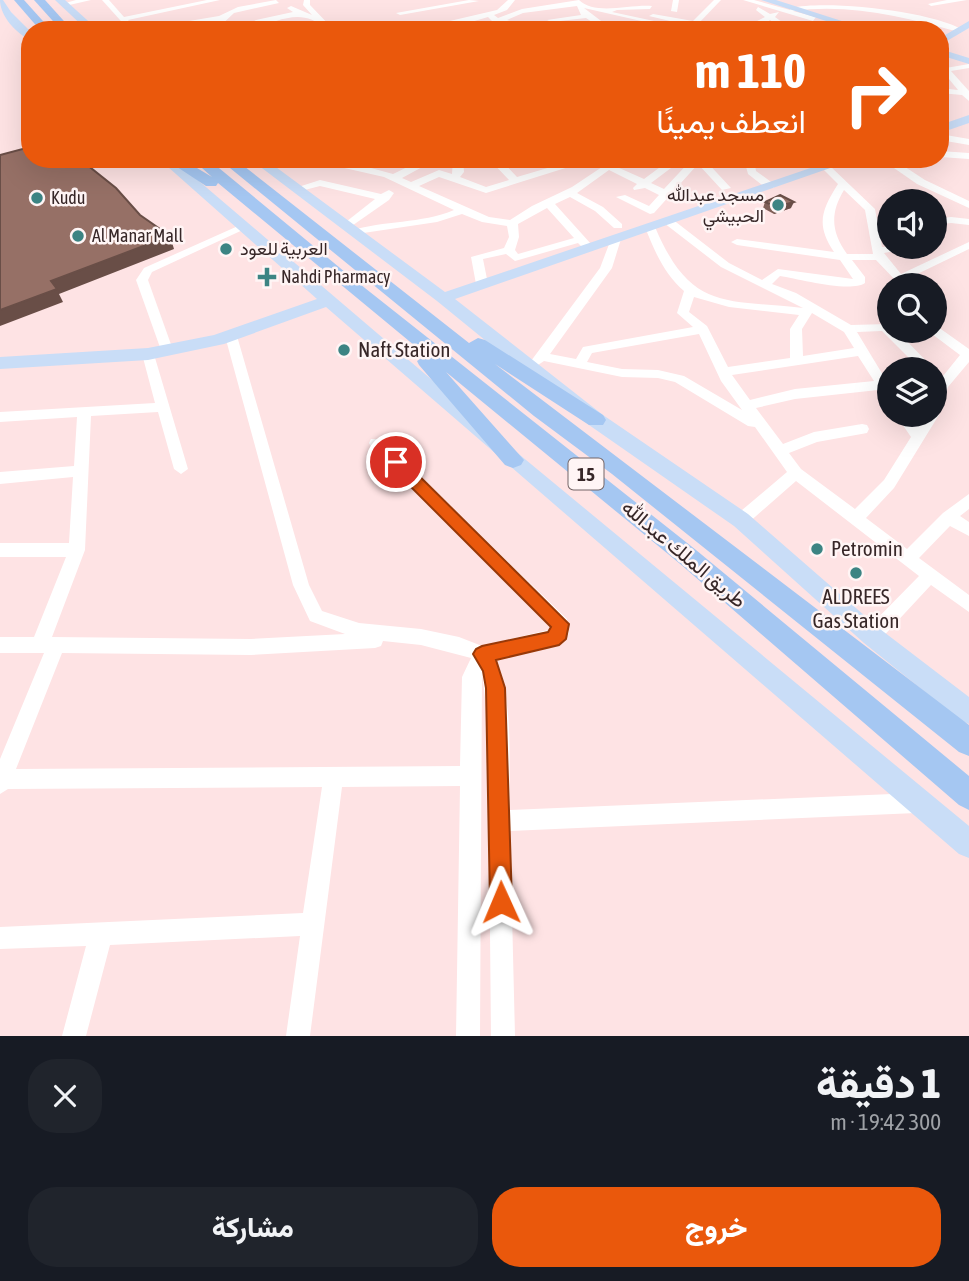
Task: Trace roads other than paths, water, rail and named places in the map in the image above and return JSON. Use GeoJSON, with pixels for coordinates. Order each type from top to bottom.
{"type":"FeatureCollection","features":[{"type":"Feature","properties":{"kind":"highway"},"geometry":{"type":"LineString","coordinates":[[19,0],[38,21]]}},
{"type":"Feature","properties":{"kind":"highway"},"geometry":{"type":"LineString","coordinates":[[39,0],[59,21]]}},
{"type":"Feature","properties":{"kind":"highway"},"geometry":{"type":"LineString","coordinates":[[187,168],[259,211]]}},
{"type":"Feature","properties":{"kind":"highway","name":"طريق الملك عبدالله"},"geometry":{"type":"LineString","coordinates":[[209,168],[389,320],[593,479],[969,794]]}},
{"type":"Feature","properties":{"kind":"highway","name":"طريق الملك عبدالله"},"geometry":{"type":"LineString","coordinates":[[237,168],[541,411],[620,468],[969,741]]}},
{"type":"Feature","properties":{"kind":"highway"},"geometry":{"type":"LineString","coordinates":[[264,168],[314,229]]}},
{"type":"Feature","properties":{"kind":"highway"},"geometry":{"type":"LineString","coordinates":[[388,286],[596,420]]}},
{"type":"Feature","properties":{"kind":"highway"},"geometry":{"type":"LineString","coordinates":[[389,320],[513,460]]}},
{"type":"Feature","properties":{"kind":"main road"},"geometry":{"type":"LineString","coordinates":[[766,0],[786,6],[813,21]]}},
{"type":"Feature","properties":{"kind":"main road"},"geometry":{"type":"LineString","coordinates":[[751,1],[813,21]]}},
{"type":"Feature","properties":{"kind":"main road"},"geometry":{"type":"LineString","coordinates":[[0,2],[4,12],[21,28]]}},
{"type":"Feature","properties":{"kind":"main road"},"geometry":{"type":"LineString","coordinates":[[62,2],[83,21]]}},
{"type":"Feature","properties":{"kind":"main road"},"geometry":{"type":"LineString","coordinates":[[949,57],[968,62]]}},
{"type":"Feature","properties":{"kind":"main road"},"geometry":{"type":"LineString","coordinates":[[949,126],[969,119]]}},
{"type":"Feature","properties":{"kind":"main road"},"geometry":{"type":"LineString","coordinates":[[175,168],[513,460],[967,844]]}},
{"type":"Feature","properties":{"kind":"main road"},"geometry":{"type":"LineString","coordinates":[[268,168],[443,298],[537,362],[596,420],[741,520],[872,636],[969,712]]}},
{"type":"Feature","properties":{"kind":"main road"},"geometry":{"type":"LineString","coordinates":[[443,298],[617,232],[650,227],[770,186],[813,168]]}},
{"type":"Feature","properties":{"kind":"main road"},"geometry":{"type":"LineString","coordinates":[[0,363],[148,354],[231,336],[329,300]]}},
{"type":"Feature","properties":{"kind":"street"},"geometry":{"type":"LineString","coordinates":[[62,2],[88,0]]}},
{"type":"Feature","properties":{"kind":"street"},"geometry":{"type":"LineString","coordinates":[[104,0],[123,19],[184,4],[206,4],[217,0]]}},
{"type":"Feature","properties":{"kind":"street"},"geometry":{"type":"LineString","coordinates":[[138,15],[147,8],[149,0]]}},
{"type":"Feature","properties":{"kind":"street"},"geometry":{"type":"LineString","coordinates":[[233,0],[253,5],[275,18]]}},
{"type":"Feature","properties":{"kind":"street"},"geometry":{"type":"LineString","coordinates":[[307,0],[306,5],[320,21]]}},
{"type":"Feature","properties":{"kind":"street"},"geometry":{"type":"LineString","coordinates":[[498,21],[499,16],[512,0]]}},
{"type":"Feature","properties":{"kind":"street"},"geometry":{"type":"LineString","coordinates":[[675,11],[676,0]]}},
{"type":"Feature","properties":{"kind":"street"},"geometry":{"type":"LineString","coordinates":[[697,21],[718,0]]}},
{"type":"Feature","properties":{"kind":"street"},"geometry":{"type":"LineString","coordinates":[[764,21],[786,6],[803,0]]}},
{"type":"Feature","properties":{"kind":"street"},"geometry":{"type":"LineString","coordinates":[[922,0],[931,4],[964,0]]}},
{"type":"Feature","properties":{"kind":"street"},"geometry":{"type":"LineString","coordinates":[[206,21],[253,5],[275,1],[315,21]]}},
{"type":"Feature","properties":{"kind":"street"},"geometry":{"type":"LineString","coordinates":[[408,21],[399,9],[476,1],[489,14]]}},
{"type":"Feature","properties":{"kind":"street"},"geometry":{"type":"LineString","coordinates":[[751,1],[786,6],[821,3],[936,21]]}},
{"type":"Feature","properties":{"kind":"street"},"geometry":{"type":"LineString","coordinates":[[751,1],[775,21]]}},
{"type":"Feature","properties":{"kind":"street"},"geometry":{"type":"LineString","coordinates":[[499,16],[579,3],[636,21]]}},
{"type":"Feature","properties":{"kind":"street"},"geometry":{"type":"LineString","coordinates":[[579,3],[587,16],[595,21]]}},
{"type":"Feature","properties":{"kind":"street"},"geometry":{"type":"LineString","coordinates":[[605,12],[647,3],[650,21]]}},
{"type":"Feature","properties":{"kind":"street"},"geometry":{"type":"LineString","coordinates":[[206,4],[206,11],[218,18]]}},
{"type":"Feature","properties":{"kind":"street"},"geometry":{"type":"LineString","coordinates":[[931,4],[933,20]]}},
{"type":"Feature","properties":{"kind":"street"},"geometry":{"type":"LineString","coordinates":[[542,7],[551,20],[564,21]]}},
{"type":"Feature","properties":{"kind":"street"},"geometry":{"type":"LineString","coordinates":[[164,21],[173,19],[171,9]]}},
{"type":"Feature","properties":{"kind":"street"},"geometry":{"type":"LineString","coordinates":[[266,21],[301,12]]}},
{"type":"Feature","properties":{"kind":"street"},"geometry":{"type":"LineString","coordinates":[[465,21],[489,14]]}},
{"type":"Feature","properties":{"kind":"street"},"geometry":{"type":"LineString","coordinates":[[457,21],[489,14],[511,21]]}},
{"type":"Feature","properties":{"kind":"street"},"geometry":{"type":"LineString","coordinates":[[580,21],[587,16]]}},
{"type":"Feature","properties":{"kind":"street"},"geometry":{"type":"LineString","coordinates":[[949,69],[968,62]]}},
{"type":"Feature","properties":{"kind":"street"},"geometry":{"type":"LineString","coordinates":[[949,76],[965,91]]}},
{"type":"Feature","properties":{"kind":"street"},"geometry":{"type":"LineString","coordinates":[[949,139],[969,142]]}},
{"type":"Feature","properties":{"kind":"street"},"geometry":{"type":"LineString","coordinates":[[949,155],[968,157]]}},
{"type":"Feature","properties":{"kind":"street"},"geometry":{"type":"LineString","coordinates":[[379,168],[463,211],[500,223],[512,223],[534,209],[549,204],[605,168]]}},
{"type":"Feature","properties":{"kind":"street"},"geometry":{"type":"LineString","coordinates":[[350,230],[420,168]]}},
{"type":"Feature","properties":{"kind":"street"},"geometry":{"type":"LineString","coordinates":[[455,177],[459,168]]}},
{"type":"Feature","properties":{"kind":"street"},"geometry":{"type":"LineString","coordinates":[[499,168],[514,180]]}},
{"type":"Feature","properties":{"kind":"street"},"geometry":{"type":"LineString","coordinates":[[402,182],[439,173],[486,190],[557,168]]}},
{"type":"Feature","properties":{"kind":"street"},"geometry":{"type":"LineString","coordinates":[[612,168],[666,194]]}},
{"type":"Feature","properties":{"kind":"street"},"geometry":{"type":"LineString","coordinates":[[667,168],[645,185],[621,197],[650,211],[690,168]]}},
{"type":"Feature","properties":{"kind":"street"},"geometry":{"type":"LineString","coordinates":[[709,168],[726,188]]}},
{"type":"Feature","properties":{"kind":"street"},"geometry":{"type":"LineString","coordinates":[[750,168],[751,172],[770,186]]}},
{"type":"Feature","properties":{"kind":"street"},"geometry":{"type":"LineString","coordinates":[[830,168],[870,209],[877,244]]}},
{"type":"Feature","properties":{"kind":"street"},"geometry":{"type":"LineString","coordinates":[[900,168],[921,182],[969,205]]}},
{"type":"Feature","properties":{"kind":"street"},"geometry":{"type":"LineString","coordinates":[[297,190],[320,183],[384,198]]}},
{"type":"Feature","properties":{"kind":"street"},"geometry":{"type":"LineString","coordinates":[[764,285],[778,272],[834,282],[859,283],[859,277],[831,237],[825,218],[829,202],[843,183]]}},
{"type":"Feature","properties":{"kind":"street"},"geometry":{"type":"LineString","coordinates":[[537,362],[606,268],[617,232],[599,209],[569,192]]}},
{"type":"Feature","properties":{"kind":"street"},"geometry":{"type":"LineString","coordinates":[[509,250],[515,258],[584,244],[549,204]]}},
{"type":"Feature","properties":{"kind":"street"},"geometry":{"type":"LineString","coordinates":[[350,230],[445,218],[463,211]]}},
{"type":"Feature","properties":{"kind":"street"},"geometry":{"type":"LineString","coordinates":[[668,221],[725,265],[808,309],[849,329],[877,327]]}},
{"type":"Feature","properties":{"kind":"street"},"geometry":{"type":"LineString","coordinates":[[947,222],[969,222]]}},
{"type":"Feature","properties":{"kind":"street"},"geometry":{"type":"LineString","coordinates":[[509,250],[514,237],[512,223]]}},
{"type":"Feature","properties":{"kind":"street"},"geometry":{"type":"LineString","coordinates":[[650,227],[661,254],[690,290],[729,303],[808,309]]}},
{"type":"Feature","properties":{"kind":"street"},"geometry":{"type":"LineString","coordinates":[[167,350],[142,280],[143,275],[148,270],[242,228]]}},
{"type":"Feature","properties":{"kind":"street"},"geometry":{"type":"LineString","coordinates":[[737,242],[843,257],[877,254]]}},
{"type":"Feature","properties":{"kind":"street"},"geometry":{"type":"LineString","coordinates":[[920,273],[969,245]]}},
{"type":"Feature","properties":{"kind":"street"},"geometry":{"type":"LineString","coordinates":[[482,284],[477,257],[509,250]]}},
{"type":"Feature","properties":{"kind":"street"},"geometry":{"type":"LineString","coordinates":[[883,259],[896,273]]}},
{"type":"Feature","properties":{"kind":"street"},"geometry":{"type":"LineString","coordinates":[[690,290],[683,313],[702,329],[723,372],[796,474],[969,605]]}},
{"type":"Feature","properties":{"kind":"street"},"geometry":{"type":"LineString","coordinates":[[797,360],[796,329],[808,309]]}},
{"type":"Feature","properties":{"kind":"street"},"geometry":{"type":"LineString","coordinates":[[580,363],[589,350],[702,329]]}},
{"type":"Feature","properties":{"kind":"street"},"geometry":{"type":"LineString","coordinates":[[849,329],[877,377]]}},
{"type":"Feature","properties":{"kind":"street"},"geometry":{"type":"LineString","coordinates":[[231,336],[301,585],[316,616],[359,631],[421,637],[459,645],[482,654],[552,639],[560,633],[561,624],[376,443]]}},
{"type":"Feature","properties":{"kind":"street"},"geometry":{"type":"LineString","coordinates":[[947,339],[968,353],[947,373]]}},
{"type":"Feature","properties":{"kind":"street"},"geometry":{"type":"LineString","coordinates":[[902,343],[915,357]]}},
{"type":"Feature","properties":{"kind":"street"},"geometry":{"type":"LineString","coordinates":[[723,372],[862,351]]}},
{"type":"Feature","properties":{"kind":"street"},"geometry":{"type":"LineString","coordinates":[[148,354],[181,469]]}},
{"type":"Feature","properties":{"kind":"street"},"geometry":{"type":"LineString","coordinates":[[537,362],[580,363],[622,373],[658,374],[679,379],[739,413],[766,432]]}},
{"type":"Feature","properties":{"kind":"street"},"geometry":{"type":"LineString","coordinates":[[746,405],[795,394],[877,391]]}},
{"type":"Feature","properties":{"kind":"street"},"geometry":{"type":"LineString","coordinates":[[0,417],[162,407]]}},
{"type":"Feature","properties":{"kind":"street"},"geometry":{"type":"LineString","coordinates":[[84,412],[77,550],[48,646],[1,782],[470,776]]}},
{"type":"Feature","properties":{"kind":"street"},"geometry":{"type":"LineString","coordinates":[[911,427],[918,436]]}},
{"type":"Feature","properties":{"kind":"street"},"geometry":{"type":"LineString","coordinates":[[855,519],[889,484],[924,427]]}},
{"type":"Feature","properties":{"kind":"street"},"geometry":{"type":"LineString","coordinates":[[780,451],[814,437],[862,429]]}},
{"type":"Feature","properties":{"kind":"street"},"geometry":{"type":"LineString","coordinates":[[0,478],[81,471]]}},
{"type":"Feature","properties":{"kind":"street"},"geometry":{"type":"LineString","coordinates":[[741,520],[796,474]]}},
{"type":"Feature","properties":{"kind":"street"},"geometry":{"type":"LineString","coordinates":[[907,560],[969,500]]}},
{"type":"Feature","properties":{"kind":"street"},"geometry":{"type":"LineString","coordinates":[[949,517],[969,530]]}},
{"type":"Feature","properties":{"kind":"street"},"geometry":{"type":"LineString","coordinates":[[0,550],[77,550]]}},
{"type":"Feature","properties":{"kind":"street"},"geometry":{"type":"LineString","coordinates":[[872,636],[929,576]]}},
{"type":"Feature","properties":{"kind":"street"},"geometry":{"type":"LineString","coordinates":[[0,645],[251,647],[421,637]]}},
{"type":"Feature","properties":{"kind":"street"},"geometry":{"type":"LineString","coordinates":[[468,1036],[471,677],[482,654]]}},
{"type":"Feature","properties":{"kind":"street"},"geometry":{"type":"LineString","coordinates":[[482,654],[491,668],[496,688],[503,1036]]}},
{"type":"Feature","properties":{"kind":"street"},"geometry":{"type":"LineString","coordinates":[[298,1036],[333,779]]}},
{"type":"Feature","properties":{"kind":"street"},"geometry":{"type":"LineString","coordinates":[[500,821],[916,803]]}},
{"type":"Feature","properties":{"kind":"street"},"geometry":{"type":"LineString","coordinates":[[0,938],[313,924]]}},
{"type":"Feature","properties":{"kind":"street"},"geometry":{"type":"LineString","coordinates":[[74,1036],[101,934]]}},
{"type":"Feature","properties":{"kind":"place","name":"Kudu"},"geometry":{"type":"Point","coordinates":[37,198]}},
{"type":"Feature","properties":{"kind":"place","name":"مسجد عبدالله الحبيشي"},"geometry":{"type":"Point","coordinates":[778,205]}},
{"type":"Feature","properties":{"kind":"place","name":"Al Manar Mall"},"geometry":{"type":"Point","coordinates":[78,236]}},
{"type":"Feature","properties":{"kind":"place","name":"العربية للعود"},"geometry":{"type":"Point","coordinates":[226,249]}},
{"type":"Feature","properties":{"kind":"place","name":"Nahdi Pharmacy"},"geometry":{"type":"Point","coordinates":[267,277]}},
{"type":"Feature","properties":{"kind":"place","name":"Naft Station"},"geometry":{"type":"Point","coordinates":[344,350]}},
{"type":"Feature","properties":{"kind":"place","name":"Petromin"},"geometry":{"type":"Point","coordinates":[817,549]}},
{"type":"Feature","properties":{"kind":"place","name":"ALDREES Gas Station"},"geometry":{"type":"Point","coordinates":[856,573]}}]}
